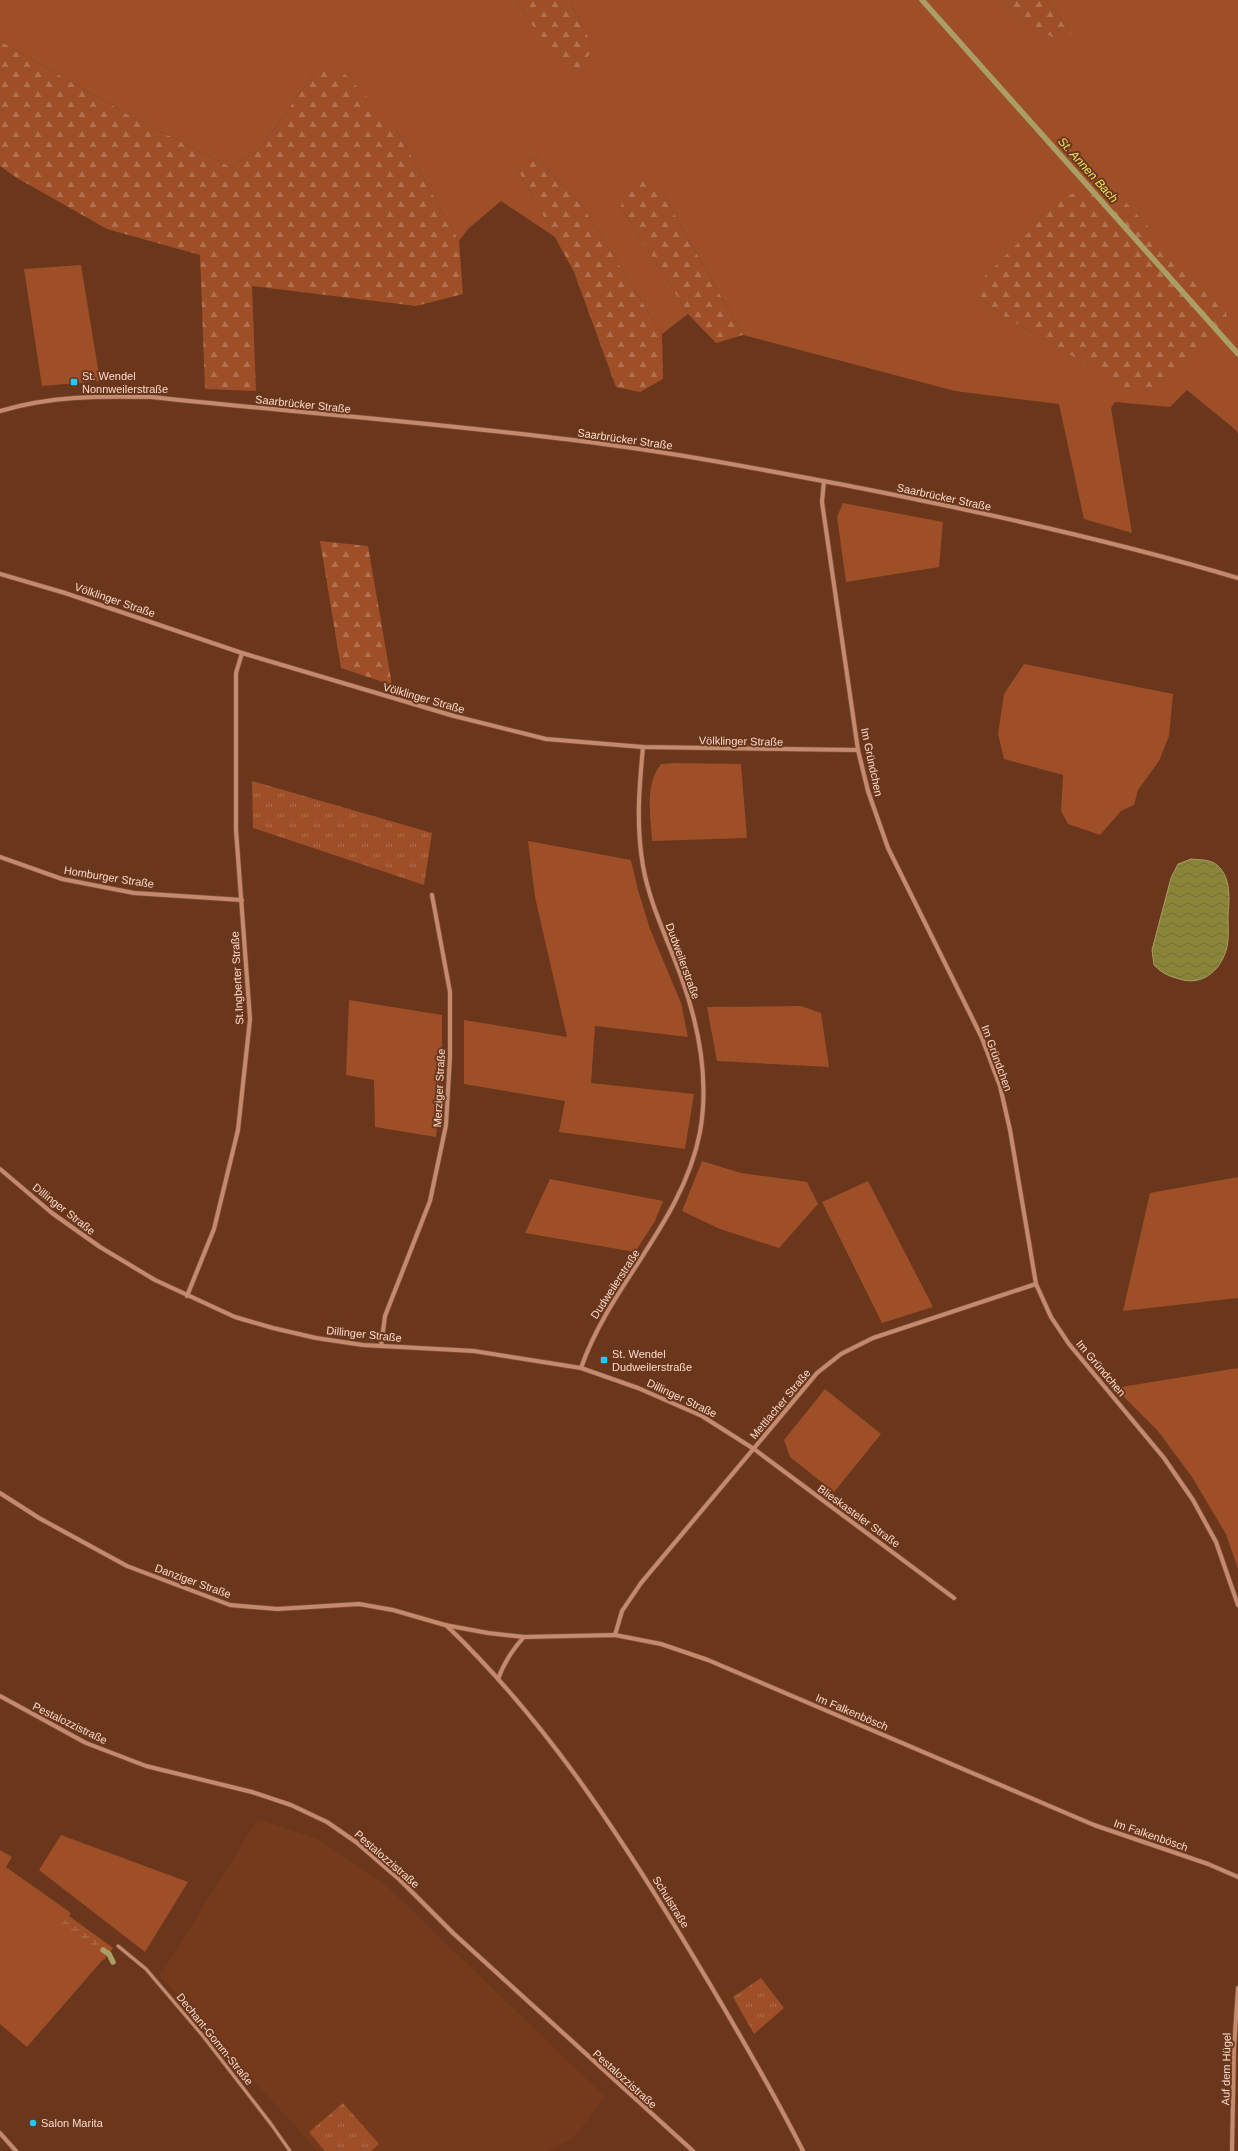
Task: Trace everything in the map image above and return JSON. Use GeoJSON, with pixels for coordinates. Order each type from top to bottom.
{"type":"FeatureCollection","features":[{"type":"Feature","properties":{"kind":"street","name":"Saarbrücker Straße"},"geometry":{"type":"LineString","coordinates":[[0,411],[29,402],[84,396],[151,396],[604,444],[824,481],[1048,528],[1177,560],[1238,578]]}},
{"type":"Feature","properties":{"kind":"street","name":"Im Gründchen"},"geometry":{"type":"LineString","coordinates":[[824,481],[822,502],[858,750],[868,791],[888,848],[982,1038],[1000,1086],[1010,1130],[1036,1284],[1051,1317],[1069,1344],[1164,1458],[1193,1500],[1216,1542],[1238,1605]]}},
{"type":"Feature","properties":{"kind":"street","name":"Völklinger Straße"},"geometry":{"type":"LineString","coordinates":[[0,574],[65,593],[242,653],[454,716],[546,739],[643,748],[858,750]]}},
{"type":"Feature","properties":{"kind":"street","name":"St.Ingberter Straße"},"geometry":{"type":"LineString","coordinates":[[187,1296],[214,1229],[238,1130],[250,1019],[236,830],[236,673],[242,653]]}},
{"type":"Feature","properties":{"kind":"street","name":"Dudweilerstraße"},"geometry":{"type":"LineString","coordinates":[[580,1368],[589,1343],[611,1304],[670,1212],[688,1172],[700,1132],[703,1084],[697,1032],[682,980],[659,922],[643,867],[638,813],[643,748]]}},
{"type":"Feature","properties":{"kind":"street","name":"Homburger Straße"},"geometry":{"type":"LineString","coordinates":[[0,857],[62,879],[134,893],[242,900]]}},
{"type":"Feature","properties":{"kind":"street","name":"Merziger Straße"},"geometry":{"type":"LineString","coordinates":[[381,1346],[385,1316],[430,1201],[446,1125],[450,1057],[450,992],[432,895]]}},
{"type":"Feature","properties":{"kind":"street","name":"Dillinger Straße"},"geometry":{"type":"LineString","coordinates":[[0,1169],[52,1213],[100,1248],[155,1280],[235,1317],[316,1338],[381,1346],[474,1351],[580,1368],[638,1388],[702,1416],[754,1449]]}},
{"type":"Feature","properties":{"kind":"street","name":"Mettlacher Straße"},"geometry":{"type":"LineString","coordinates":[[615,1636],[622,1611],[641,1583],[817,1373],[841,1354],[873,1338],[1036,1284]]}},
{"type":"Feature","properties":{"kind":"street","name":"Blieskasteler Straße"},"geometry":{"type":"LineString","coordinates":[[754,1449],[954,1598]]}},
{"type":"Feature","properties":{"kind":"street","name":"Danziger Straße"},"geometry":{"type":"LineString","coordinates":[[0,1493],[39,1518],[127,1566],[230,1605],[277,1608],[359,1604],[393,1610],[445,1625]]}},
{"type":"Feature","properties":{"kind":"street","name":"Im Falkenbösch"},"geometry":{"type":"LineString","coordinates":[[445,1625],[488,1633],[524,1636],[615,1636],[661,1644],[708,1660],[1094,1825],[1208,1864],[1238,1877]]}},
{"type":"Feature","properties":{"kind":"street","name":"Schulstraße"},"geometry":{"type":"LineString","coordinates":[[445,1625],[498,1679],[552,1742],[616,1831],[703,1973],[784,2113],[803,2151]]}},
{"type":"Feature","properties":{"kind":"street"},"geometry":{"type":"LineString","coordinates":[[498,1679],[503,1665],[524,1636]]}},
{"type":"Feature","properties":{"kind":"street","name":"Pestalozzistraße"},"geometry":{"type":"LineString","coordinates":[[0,1696],[86,1743],[146,1766],[245,1790],[285,1802],[327,1822],[356,1842],[400,1880],[453,1933],[693,2151]]}},
{"type":"Feature","properties":{"kind":"street","name":"Auf dem Hügel"},"geometry":{"type":"LineString","coordinates":[[1232,2151],[1234,2048],[1238,1988]]}},
{"type":"Feature","properties":{"kind":"street"},"geometry":{"type":"LineString","coordinates":[[0,2134],[16,2151]]}},
{"type":"Feature","properties":{"kind":"lane","name":"Dechant-Gomm-Straße"},"geometry":{"type":"LineString","coordinates":[[118,1946],[146,1969],[197,2030],[271,2124],[290,2151]]}},
{"type":"Feature","properties":{"kind":"shaded area"},"geometry":{"type":"Polygon","coordinates":[[[258,1819],[318,1839],[387,1886],[605,2097],[574,2138],[548,2151],[317,2151],[160,1976],[258,1819]]]}},
{"type":"Feature","properties":{"kind":"green space"},"geometry":{"type":"Polygon","coordinates":[[[0,0],[517,0],[536,31],[594,48],[569,0],[1003,0],[1033,28],[1072,32],[1046,0],[1238,0],[1238,435],[1237,431],[1187,390],[1170,407],[1115,402],[1111,408],[1132,533],[1084,519],[1059,404],[955,391],[743,335],[664,196],[621,207],[688,314],[662,334],[581,204],[536,157],[517,168],[555,237],[501,201],[468,229],[459,241],[395,127],[317,69],[259,150],[231,167],[132,117],[0,41],[0,0]],[[982,299],[999,313],[1128,388],[982,299]]]}},
{"type":"Feature","properties":{"kind":"green space"},"geometry":{"type":"Polygon","coordinates":[[[517,0],[569,0],[594,48],[576,73],[536,31],[517,0]]]}},
{"type":"Feature","properties":{"kind":"green space"},"geometry":{"type":"Polygon","coordinates":[[[1003,0],[1046,0],[1072,32],[1063,42],[1033,28],[1003,0]]]}},
{"type":"Feature","properties":{"kind":"green space"},"geometry":{"type":"Polygon","coordinates":[[[0,41],[132,117],[231,167],[259,150],[317,69],[339,68],[395,127],[459,241],[463,294],[416,306],[252,286],[256,391],[205,389],[200,255],[107,229],[17,178],[0,166],[0,41]]]}},
{"type":"Feature","properties":{"kind":"green space"},"geometry":{"type":"Polygon","coordinates":[[[536,157],[581,204],[662,334],[663,379],[640,392],[616,387],[574,272],[517,168],[536,157]]]}},
{"type":"Feature","properties":{"kind":"green space"},"geometry":{"type":"Polygon","coordinates":[[[628,177],[644,180],[664,196],[743,335],[716,343],[688,314],[621,207],[628,177]]]}},
{"type":"Feature","properties":{"kind":"green space"},"geometry":{"type":"Polygon","coordinates":[[[1103,178],[1226,310],[1227,327],[1161,387],[1127,388],[999,313],[982,299],[977,284],[1062,199],[1103,178]]]}},
{"type":"Feature","properties":{"kind":"green space"},"geometry":{"type":"Polygon","coordinates":[[[81,265],[100,381],[42,386],[24,269],[81,265]]]}},
{"type":"Feature","properties":{"kind":"green space"},"geometry":{"type":"Polygon","coordinates":[[[843,503],[943,522],[939,567],[846,582],[837,517],[843,503]]]}},
{"type":"Feature","properties":{"kind":"green space"},"geometry":{"type":"Polygon","coordinates":[[[320,541],[368,546],[392,685],[341,668],[320,541]]]}},
{"type":"Feature","properties":{"kind":"green space"},"geometry":{"type":"Polygon","coordinates":[[[1024,664],[1173,694],[1169,736],[1159,761],[1138,790],[1134,805],[1121,811],[1100,835],[1068,824],[1061,811],[1063,775],[1004,759],[998,734],[1004,694],[1024,664]]]}},
{"type":"Feature","properties":{"kind":"green space"},"geometry":{"type":"Polygon","coordinates":[[[661,764],[741,764],[747,838],[652,841],[650,791],[652,782],[661,764]]]}},
{"type":"Feature","properties":{"kind":"green space"},"geometry":{"type":"Polygon","coordinates":[[[252,781],[432,833],[424,885],[253,828],[252,781]]]}},
{"type":"Feature","properties":{"kind":"green space"},"geometry":{"type":"Polygon","coordinates":[[[528,841],[631,860],[638,890],[650,929],[681,1003],[688,1037],[595,1026],[591,1083],[694,1094],[685,1149],[559,1132],[565,1101],[464,1084],[464,1020],[567,1037],[535,897],[528,841]]]}},
{"type":"Feature","properties":{"kind":"green space"},"geometry":{"type":"Polygon","coordinates":[[[349,1000],[442,1015],[442,1071],[436,1137],[375,1127],[374,1080],[346,1075],[349,1000]]]}},
{"type":"Feature","properties":{"kind":"green space"},"geometry":{"type":"Polygon","coordinates":[[[801,1006],[821,1013],[829,1067],[717,1061],[707,1007],[801,1006]]]}},
{"type":"Feature","properties":{"kind":"green space"},"geometry":{"type":"Polygon","coordinates":[[[702,1161],[741,1173],[807,1182],[818,1204],[779,1248],[720,1229],[682,1211],[702,1161]]]}},
{"type":"Feature","properties":{"kind":"green space"},"geometry":{"type":"Polygon","coordinates":[[[1238,1177],[1238,1298],[1123,1311],[1150,1193],[1238,1177]]]}},
{"type":"Feature","properties":{"kind":"green space"},"geometry":{"type":"Polygon","coordinates":[[[550,1179],[663,1201],[655,1221],[635,1252],[525,1233],[550,1179]]]}},
{"type":"Feature","properties":{"kind":"green space"},"geometry":{"type":"Polygon","coordinates":[[[868,1181],[933,1307],[882,1323],[822,1202],[868,1181]]]}},
{"type":"Feature","properties":{"kind":"green space"},"geometry":{"type":"Polygon","coordinates":[[[1238,1368],[1238,1569],[1226,1534],[1192,1477],[1158,1431],[1115,1388],[1238,1368]]]}},
{"type":"Feature","properties":{"kind":"green space"},"geometry":{"type":"Polygon","coordinates":[[[825,1389],[881,1434],[834,1492],[790,1457],[784,1440],[825,1389]]]}},
{"type":"Feature","properties":{"kind":"green space"},"geometry":{"type":"Polygon","coordinates":[[[61,1835],[188,1882],[145,1952],[39,1870],[61,1835]]]}},
{"type":"Feature","properties":{"kind":"green space"},"geometry":{"type":"Polygon","coordinates":[[[0,1850],[12,1857],[6,1867],[71,1913],[69,1916],[113,1948],[27,2047],[0,2024],[0,1850]]]}},
{"type":"Feature","properties":{"kind":"green space"},"geometry":{"type":"Polygon","coordinates":[[[68,1916],[113,1948],[104,1960],[59,1928],[68,1916]]]}},
{"type":"Feature","properties":{"kind":"green space"},"geometry":{"type":"Polygon","coordinates":[[[761,1978],[784,2008],[754,2034],[733,1997],[761,1978]]]}},
{"type":"Feature","properties":{"kind":"green space"},"geometry":{"type":"Polygon","coordinates":[[[343,2103],[379,2144],[371,2151],[325,2151],[309,2132],[343,2103]]]}},
{"type":"Feature","properties":{"kind":"water"},"geometry":{"type":"Polygon","coordinates":[[[1191,859],[1214,863],[1222,870],[1227,883],[1229,897],[1228,940],[1225,955],[1217,968],[1211,973],[1198,980],[1191,981],[1167,975],[1161,971],[1154,965],[1152,950],[1171,878],[1178,864],[1191,859]]]}},
{"type":"Feature","properties":{"kind":"waterway","name":"St. Annen Bach"},"geometry":{"type":"LineString","coordinates":[[922,0],[1238,354]]}},
{"type":"Feature","properties":{"kind":"waterway"},"geometry":{"type":"LineString","coordinates":[[103,1950],[109,1954],[113,1962]]}},
{"type":"Feature","properties":{"kind":"place","name":"St. Wendel Nonnweilerstraße"},"geometry":{"type":"Point","coordinates":[74,382]}},
{"type":"Feature","properties":{"kind":"place","name":"St. Wendel Dudweilerstraße"},"geometry":{"type":"Point","coordinates":[604,1360]}},
{"type":"Feature","properties":{"kind":"place","name":"Salon Marita"},"geometry":{"type":"Point","coordinates":[33,2123]}}]}
